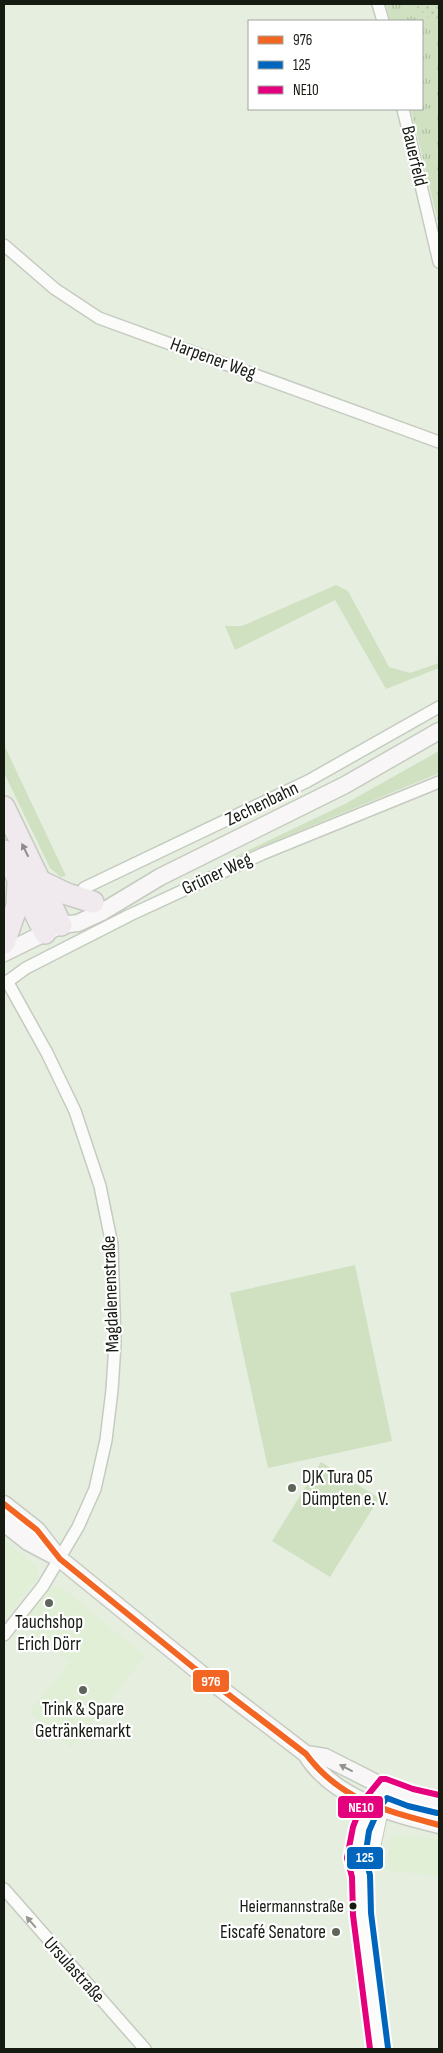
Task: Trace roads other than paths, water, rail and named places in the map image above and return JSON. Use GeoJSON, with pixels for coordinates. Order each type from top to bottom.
{"type":"FeatureCollection","features":[{"type":"Feature","properties":{"kind":"highway"},"geometry":{"type":"LineString","coordinates":[[4,807],[40,881],[53,929]]}},
{"type":"Feature","properties":{"kind":"highway"},"geometry":{"type":"LineString","coordinates":[[4,850],[18,882],[53,929]]}},
{"type":"Feature","properties":{"kind":"highway"},"geometry":{"type":"LineString","coordinates":[[40,881],[67,894],[89,895]]}},
{"type":"Feature","properties":{"kind":"highway"},"geometry":{"type":"LineString","coordinates":[[4,943],[17,906],[18,882]]}},
{"type":"Feature","properties":{"kind":"main road","name":"Zechenbahn"},"geometry":{"type":"LineString","coordinates":[[53,929],[78,923],[102,912],[160,877],[345,785],[439,731]]}},
{"type":"Feature","properties":{"kind":"main road","name":"Zechenbahn"},"geometry":{"type":"LineString","coordinates":[[4,953],[53,929],[75,912],[89,895],[160,877]]}},
{"type":"Feature","properties":{"kind":"main road"},"geometry":{"type":"LineString","coordinates":[[4,1504],[37,1530],[60,1559]]}},
{"type":"Feature","properties":{"kind":"main road"},"geometry":{"type":"LineString","coordinates":[[4,1523],[28,1542],[60,1559],[199,1672],[306,1754],[314,1768],[338,1787],[377,1807],[439,1825]]}},
{"type":"Feature","properties":{"kind":"main road"},"geometry":{"type":"LineString","coordinates":[[306,1754],[324,1757],[384,1787],[410,1797],[439,1804]]}},
{"type":"Feature","properties":{"kind":"street"},"geometry":{"type":"LineString","coordinates":[[378,4],[383,20]]}},
{"type":"Feature","properties":{"kind":"street","name":"Bauerfeld"},"geometry":{"type":"LineString","coordinates":[[403,110],[439,262]]}},
{"type":"Feature","properties":{"kind":"street","name":"Harpener Weg"},"geometry":{"type":"LineString","coordinates":[[4,245],[55,289],[99,318],[439,442]]}},
{"type":"Feature","properties":{"kind":"street","name":"Zechenbahn"},"geometry":{"type":"LineString","coordinates":[[89,895],[308,781],[437,709]]}},
{"type":"Feature","properties":{"kind":"street","name":"Grüner Weg"},"geometry":{"type":"LineString","coordinates":[[6,983],[26,968],[113,924],[262,854],[439,782]]}},
{"type":"Feature","properties":{"kind":"street","name":"Magdalenenstraße"},"geometry":{"type":"LineString","coordinates":[[4,1635],[43,1586],[60,1559],[87,1509],[95,1489],[106,1440],[115,1344],[112,1245],[100,1186],[75,1111],[47,1053],[6,983]]}},
{"type":"Feature","properties":{"kind":"street"},"geometry":{"type":"LineString","coordinates":[[379,2049],[362,1914],[361,1876],[356,1859],[361,1829],[377,1807],[384,1787]]}},
{"type":"Feature","properties":{"kind":"street","name":"Ursulastraße"},"geometry":{"type":"LineString","coordinates":[[4,1889],[145,2049]]}},
{"type":"Feature","properties":{"kind":"place","name":"DJK Tura 05 Dümpten e. V."},"geometry":{"type":"Point","coordinates":[292,1488]}},
{"type":"Feature","properties":{"kind":"place","name":"Tauchshop Erich Dörr"},"geometry":{"type":"Point","coordinates":[49,1603]}},
{"type":"Feature","properties":{"kind":"place","name":"Trink & Spare Getränkemarkt"},"geometry":{"type":"Point","coordinates":[83,1690]}},
{"type":"Feature","properties":{"kind":"place","name":"Heiermannstraße"},"geometry":{"type":"Point","coordinates":[353,1906]}},
{"type":"Feature","properties":{"kind":"place","name":"Eiscafé Senatore"},"geometry":{"type":"Point","coordinates":[336,1932]}}]}
